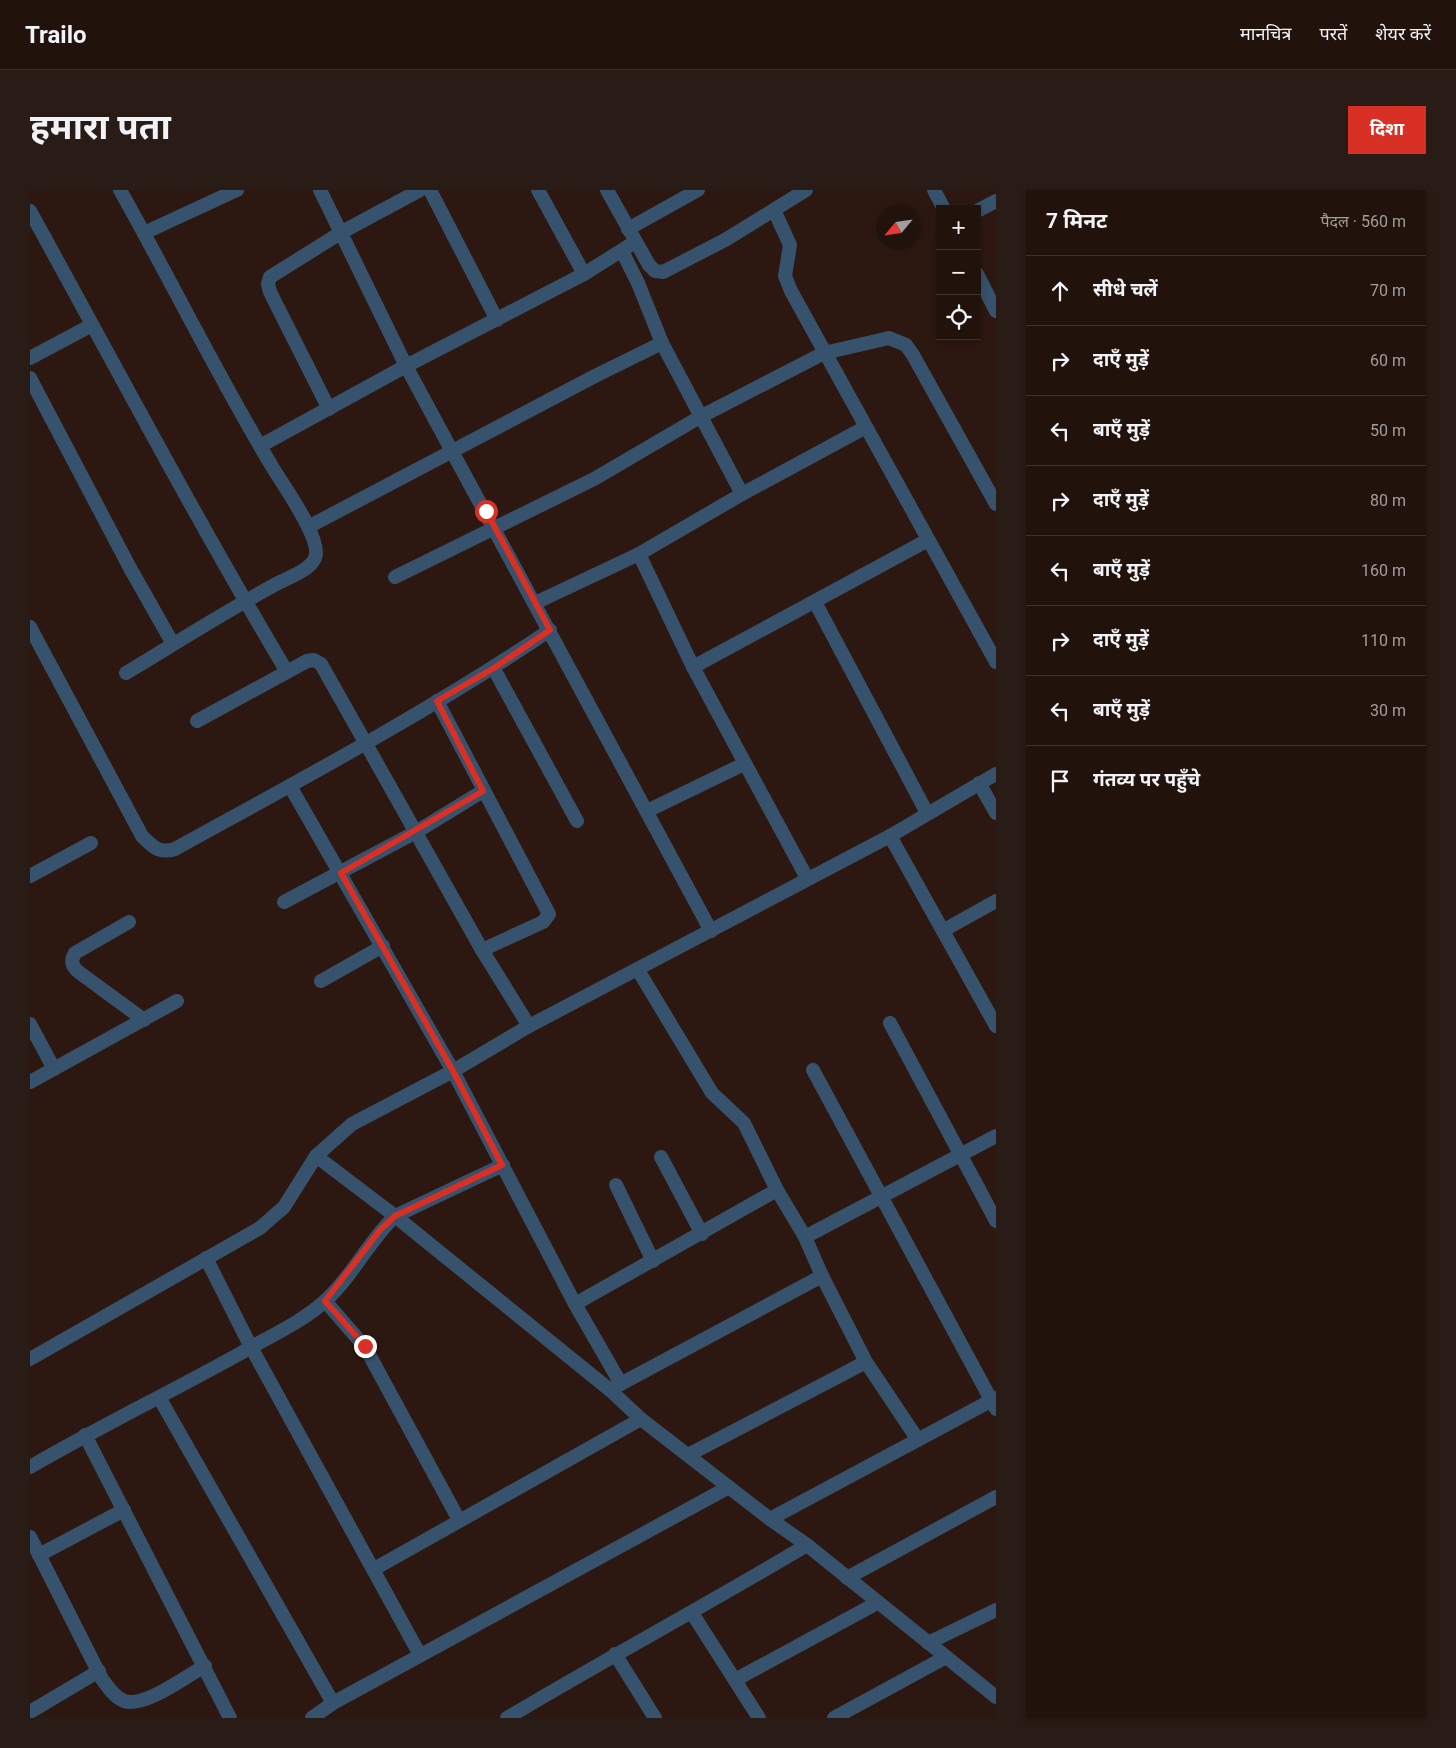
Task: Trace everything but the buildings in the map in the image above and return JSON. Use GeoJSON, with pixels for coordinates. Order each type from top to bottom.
{"type":"FeatureCollection","features":[{"type":"Feature","properties":{"kind":"street"},"geometry":{"type":"LineString","coordinates":[[120,190],[260,446],[316,541],[317,553],[314,560],[302,570],[245,601],[126,673]]}},
{"type":"Feature","properties":{"kind":"street"},"geometry":{"type":"LineString","coordinates":[[144,232],[236,190]]}},
{"type":"Feature","properties":{"kind":"street"},"geometry":{"type":"LineString","coordinates":[[320,190],[406,366],[711,931]]}},
{"type":"Feature","properties":{"kind":"street"},"geometry":{"type":"LineString","coordinates":[[328,409],[268,284],[274,272],[342,232],[420,190]]}},
{"type":"Feature","properties":{"kind":"street"},"geometry":{"type":"LineString","coordinates":[[430,190],[497,320]]}},
{"type":"Feature","properties":{"kind":"street"},"geometry":{"type":"LineString","coordinates":[[538,190],[584,274]]}},
{"type":"Feature","properties":{"kind":"street"},"geometry":{"type":"LineString","coordinates":[[607,190],[649,265],[655,271],[663,272],[725,240],[806,190]]}},
{"type":"Feature","properties":{"kind":"street"},"geometry":{"type":"LineString","coordinates":[[628,229],[698,190]]}},
{"type":"Feature","properties":{"kind":"street"},"geometry":{"type":"LineString","coordinates":[[934,190],[942,205]]}},
{"type":"Feature","properties":{"kind":"street"},"geometry":{"type":"LineString","coordinates":[[981,209],[996,201]]}},
{"type":"Feature","properties":{"kind":"street"},"geometry":{"type":"LineString","coordinates":[[774,210],[790,245],[785,276],[791,291],[996,662]]}},
{"type":"Feature","properties":{"kind":"street"},"geometry":{"type":"LineString","coordinates":[[30,211],[90,326],[287,672]]}},
{"type":"Feature","properties":{"kind":"street"},"geometry":{"type":"LineString","coordinates":[[260,446],[406,366],[584,274],[636,242]]}},
{"type":"Feature","properties":{"kind":"street"},"geometry":{"type":"LineString","coordinates":[[622,251],[638,283],[662,343],[742,494]]}},
{"type":"Feature","properties":{"kind":"street"},"geometry":{"type":"LineString","coordinates":[[981,282],[995,309]]}},
{"type":"Feature","properties":{"kind":"street"},"geometry":{"type":"LineString","coordinates":[[30,358],[90,326]]}},
{"type":"Feature","properties":{"kind":"street"},"geometry":{"type":"LineString","coordinates":[[395,577],[594,479],[700,417],[824,353],[889,338],[906,345],[996,504]]}},
{"type":"Feature","properties":{"kind":"street"},"geometry":{"type":"LineString","coordinates":[[308,527],[662,343]]}},
{"type":"Feature","properties":{"kind":"street"},"geometry":{"type":"LineString","coordinates":[[30,378],[130,568],[173,644]]}},
{"type":"Feature","properties":{"kind":"street"},"geometry":{"type":"LineString","coordinates":[[535,603],[639,554],[742,494],[866,427]]}},
{"type":"Feature","properties":{"kind":"street"},"geometry":{"type":"LineString","coordinates":[[693,667],[928,540]]}},
{"type":"Feature","properties":{"kind":"street"},"geometry":{"type":"LineString","coordinates":[[639,554],[693,667],[744,764],[808,878]]}},
{"type":"Feature","properties":{"kind":"street"},"geometry":{"type":"LineString","coordinates":[[815,602],[927,813]]}},
{"type":"Feature","properties":{"kind":"street"},"geometry":{"type":"LineString","coordinates":[[30,627],[142,836],[155,849],[165,852],[175,849],[365,745],[494,668],[550,630]]}},
{"type":"Feature","properties":{"kind":"street"},"geometry":{"type":"LineString","coordinates":[[197,721],[307,661],[314,660],[321,664],[482,950],[529,1026]]}},
{"type":"Feature","properties":{"kind":"street"},"geometry":{"type":"LineString","coordinates":[[494,668],[577,822]]}},
{"type":"Feature","properties":{"kind":"street"},"geometry":{"type":"LineString","coordinates":[[437,701],[483,791],[550,914],[543,922],[482,950]]}},
{"type":"Feature","properties":{"kind":"street"},"geometry":{"type":"LineString","coordinates":[[647,811],[744,764]]}},
{"type":"Feature","properties":{"kind":"street"},"geometry":{"type":"LineString","coordinates":[[31,1356],[260,1228],[284,1207],[316,1156],[352,1124],[453,1071],[529,1026],[890,836],[996,774]]}},
{"type":"Feature","properties":{"kind":"street"},"geometry":{"type":"LineString","coordinates":[[979,783],[996,813]]}},
{"type":"Feature","properties":{"kind":"street"},"geometry":{"type":"LineString","coordinates":[[290,786],[384,946],[453,1071],[575,1304],[616,1387],[641,1420],[770,1519],[807,1544],[877,1603],[996,1698]]}},
{"type":"Feature","properties":{"kind":"street"},"geometry":{"type":"LineString","coordinates":[[284,902],[416,832],[483,791]]}},
{"type":"Feature","properties":{"kind":"street"},"geometry":{"type":"LineString","coordinates":[[890,836],[996,1026]]}},
{"type":"Feature","properties":{"kind":"street"},"geometry":{"type":"LineString","coordinates":[[30,876],[91,843]]}},
{"type":"Feature","properties":{"kind":"street"},"geometry":{"type":"LineString","coordinates":[[944,930],[996,902]]}},
{"type":"Feature","properties":{"kind":"street"},"geometry":{"type":"LineString","coordinates":[[130,922],[75,953],[72,958],[72,964],[80,973],[144,1020]]}},
{"type":"Feature","properties":{"kind":"street"},"geometry":{"type":"LineString","coordinates":[[321,981],[384,946]]}},
{"type":"Feature","properties":{"kind":"street"},"geometry":{"type":"LineString","coordinates":[[638,970],[712,1093],[744,1123],[777,1190],[805,1236],[822,1276],[866,1362],[918,1440]]}},
{"type":"Feature","properties":{"kind":"street"},"geometry":{"type":"LineString","coordinates":[[30,1082],[177,1001]]}},
{"type":"Feature","properties":{"kind":"street"},"geometry":{"type":"LineString","coordinates":[[890,1023],[996,1221]]}},
{"type":"Feature","properties":{"kind":"street"},"geometry":{"type":"LineString","coordinates":[[30,1024],[54,1069]]}},
{"type":"Feature","properties":{"kind":"street"},"geometry":{"type":"LineString","coordinates":[[770,1519],[918,1440],[995,1402],[813,1070]]}},
{"type":"Feature","properties":{"kind":"street"},"geometry":{"type":"LineString","coordinates":[[805,1236],[996,1136]]}},
{"type":"Feature","properties":{"kind":"street"},"geometry":{"type":"LineString","coordinates":[[316,1156],[616,1387]]}},
{"type":"Feature","properties":{"kind":"street"},"geometry":{"type":"LineString","coordinates":[[661,1157],[702,1234]]}},
{"type":"Feature","properties":{"kind":"street"},"geometry":{"type":"LineString","coordinates":[[30,1467],[85,1435],[160,1399],[251,1347],[325,1301],[380,1230],[395,1216],[502,1165]]}},
{"type":"Feature","properties":{"kind":"street"},"geometry":{"type":"LineString","coordinates":[[616,1185],[653,1261]]}},
{"type":"Feature","properties":{"kind":"street"},"geometry":{"type":"LineString","coordinates":[[575,1304],[777,1190]]}},
{"type":"Feature","properties":{"kind":"street"},"geometry":{"type":"LineString","coordinates":[[206,1258],[251,1347],[420,1655]]}},
{"type":"Feature","properties":{"kind":"street"},"geometry":{"type":"LineString","coordinates":[[616,1387],[822,1276]]}},
{"type":"Feature","properties":{"kind":"street"},"geometry":{"type":"LineString","coordinates":[[325,1301],[365,1346],[459,1520]]}},
{"type":"Feature","properties":{"kind":"street"},"geometry":{"type":"LineString","coordinates":[[688,1455],[866,1362]]}},
{"type":"Feature","properties":{"kind":"street"},"geometry":{"type":"LineString","coordinates":[[160,1399],[333,1703]]}},
{"type":"Feature","properties":{"kind":"street"},"geometry":{"type":"LineString","coordinates":[[374,1569],[641,1420]]}},
{"type":"Feature","properties":{"kind":"street"},"geometry":{"type":"LineString","coordinates":[[85,1435],[230,1718]]}},
{"type":"Feature","properties":{"kind":"street"},"geometry":{"type":"LineString","coordinates":[[312,1718],[333,1703],[729,1486]]}},
{"type":"Feature","properties":{"kind":"street"},"geometry":{"type":"LineString","coordinates":[[847,1578],[996,1496]]}},
{"type":"Feature","properties":{"kind":"street"},"geometry":{"type":"LineString","coordinates":[[39,1555],[124,1510]]}},
{"type":"Feature","properties":{"kind":"street"},"geometry":{"type":"LineString","coordinates":[[30,1537],[102,1680],[115,1696],[124,1701],[135,1703],[148,1698],[205,1666]]}},
{"type":"Feature","properties":{"kind":"street"},"geometry":{"type":"LineString","coordinates":[[507,1718],[615,1654],[692,1613],[807,1544]]}},
{"type":"Feature","properties":{"kind":"street"},"geometry":{"type":"LineString","coordinates":[[735,1680],[877,1603]]}},
{"type":"Feature","properties":{"kind":"street"},"geometry":{"type":"LineString","coordinates":[[928,1643],[996,1610]]}},
{"type":"Feature","properties":{"kind":"street"},"geometry":{"type":"LineString","coordinates":[[692,1613],[759,1718]]}},
{"type":"Feature","properties":{"kind":"street"},"geometry":{"type":"LineString","coordinates":[[615,1654],[654,1718]]}},
{"type":"Feature","properties":{"kind":"street"},"geometry":{"type":"LineString","coordinates":[[834,1718],[946,1657]]}},
{"type":"Feature","properties":{"kind":"street"},"geometry":{"type":"LineString","coordinates":[[30,1712],[99,1671]]}},
{"type":"Feature","properties":{"kind":"route"},"geometry":{"type":"LineString","coordinates":[[365,1346],[325,1301],[380,1230],[395,1216],[502,1165],[453,1071],[341,873],[416,832],[483,791],[437,701],[494,668],[550,630],[486,511]]}}]}
